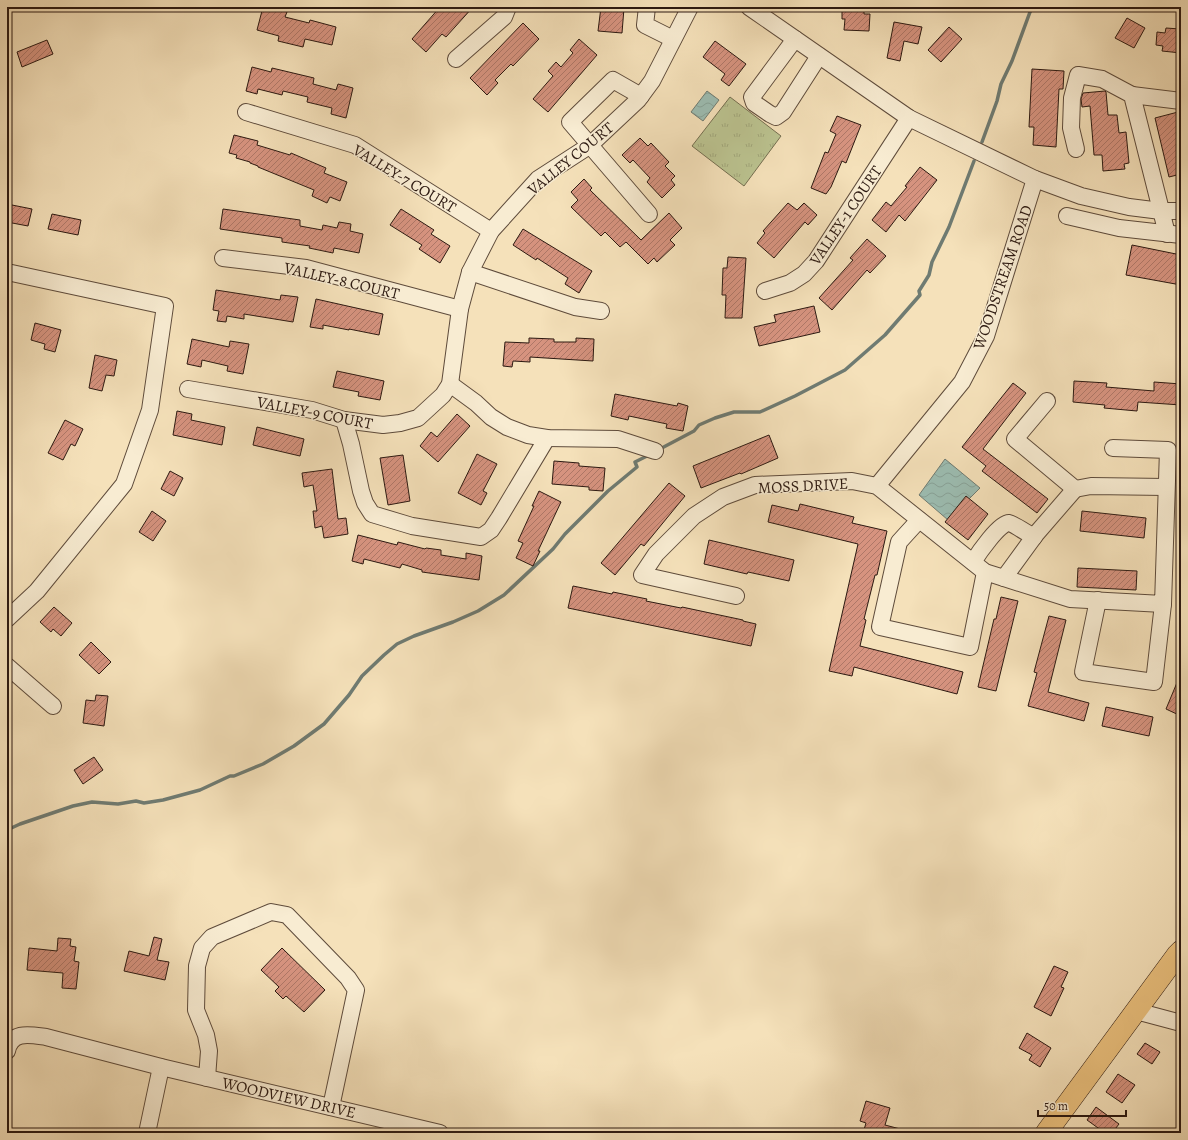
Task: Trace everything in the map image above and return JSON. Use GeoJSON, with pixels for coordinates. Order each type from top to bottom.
{"type":"FeatureCollection","features":[{"type":"Feature","properties":{"kind":"main road"},"geometry":{"type":"LineString","coordinates":[[1046,1133],[1181,951]]}},
{"type":"Feature","properties":{"kind":"street"},"geometry":{"type":"LineString","coordinates":[[456,59],[504,17],[508,7]]}},
{"type":"Feature","properties":{"kind":"street"},"geometry":{"type":"LineString","coordinates":[[647,7],[645,25],[673,39]]}},
{"type":"Feature","properties":{"kind":"street","name":"VALLEY COURT"},"geometry":{"type":"LineString","coordinates":[[450,384],[460,309],[470,272],[491,231],[538,179],[589,146],[638,100],[652,81],[690,7]]}},
{"type":"Feature","properties":{"kind":"street"},"geometry":{"type":"LineString","coordinates":[[749,7],[909,118],[1036,179],[1081,196],[1129,207],[1181,211]]}},
{"type":"Feature","properties":{"kind":"street"},"geometry":{"type":"LineString","coordinates":[[795,39],[752,97],[754,103],[776,117],[783,112],[819,56]]}},
{"type":"Feature","properties":{"kind":"street"},"geometry":{"type":"LineString","coordinates":[[1076,149],[1071,128],[1072,98],[1078,75],[1102,79],[1132,95],[1181,101]]}},
{"type":"Feature","properties":{"kind":"street"},"geometry":{"type":"LineString","coordinates":[[641,96],[613,80],[570,122],[589,146],[649,214]]}},
{"type":"Feature","properties":{"kind":"street"},"geometry":{"type":"LineString","coordinates":[[1132,95],[1161,210],[1174,234]]}},
{"type":"Feature","properties":{"kind":"street","name":"VALLEY-7 COURT"},"geometry":{"type":"LineString","coordinates":[[246,112],[355,145],[491,231]]}},
{"type":"Feature","properties":{"kind":"street","name":"VALLEY-1 COURT"},"geometry":{"type":"LineString","coordinates":[[765,291],[790,283],[804,274],[816,261],[909,118]]}},
{"type":"Feature","properties":{"kind":"street","name":"WOODSTREAM ROAD"},"geometry":{"type":"LineString","coordinates":[[877,486],[962,382],[986,336],[1036,179]]}},
{"type":"Feature","properties":{"kind":"street"},"geometry":{"type":"LineString","coordinates":[[1067,216],[1119,228],[1174,234]]}},
{"type":"Feature","properties":{"kind":"street","name":"VALLEY-8 COURT"},"geometry":{"type":"LineString","coordinates":[[223,258],[306,268],[460,309]]}},
{"type":"Feature","properties":{"kind":"street"},"geometry":{"type":"LineString","coordinates":[[7,272],[165,306],[150,410],[124,484],[37,591],[7,619]]}},
{"type":"Feature","properties":{"kind":"street"},"geometry":{"type":"LineString","coordinates":[[470,272],[575,307],[601,311]]}},
{"type":"Feature","properties":{"kind":"street"},"geometry":{"type":"LineString","coordinates":[[450,384],[476,403],[491,417],[507,427],[528,435],[547,438],[618,439],[655,451]]}},
{"type":"Feature","properties":{"kind":"street","name":"VALLEY-9 COURT"},"geometry":{"type":"LineString","coordinates":[[188,389],[312,410],[344,420],[383,425],[400,423],[418,418],[443,395],[450,384]]}},
{"type":"Feature","properties":{"kind":"street"},"geometry":{"type":"LineString","coordinates":[[1047,402],[1015,439],[1075,489]]}},
{"type":"Feature","properties":{"kind":"street"},"geometry":{"type":"LineString","coordinates":[[344,420],[361,490],[365,503],[372,514],[412,526],[481,537],[491,530],[499,518],[547,438]]}},
{"type":"Feature","properties":{"kind":"street"},"geometry":{"type":"LineString","coordinates":[[1098,600],[1083,672],[1154,682],[1163,604],[1168,450],[1113,448]]}},
{"type":"Feature","properties":{"kind":"street","name":"MOSS DRIVE"},"geometry":{"type":"LineString","coordinates":[[736,596],[642,575],[656,554],[694,516],[723,497],[755,485],[852,481],[877,486]]}},
{"type":"Feature","properties":{"kind":"street"},"geometry":{"type":"LineString","coordinates":[[877,486],[979,567],[1004,578],[1070,599],[1163,604]]}},
{"type":"Feature","properties":{"kind":"street"},"geometry":{"type":"LineString","coordinates":[[1004,578],[1034,537],[1075,489],[1091,486],[1166,487]]}},
{"type":"Feature","properties":{"kind":"street"},"geometry":{"type":"LineString","coordinates":[[919,520],[899,542],[880,627],[970,647],[979,567],[999,528],[1005,523],[1010,523],[1034,537]]}},
{"type":"Feature","properties":{"kind":"street"},"geometry":{"type":"LineString","coordinates":[[7,666],[53,706]]}},
{"type":"Feature","properties":{"kind":"street"},"geometry":{"type":"LineString","coordinates":[[207,1078],[209,1051],[206,1035],[196,1010],[197,966],[202,948],[212,936],[271,912],[287,915],[348,978],[356,990],[331,1107]]}},
{"type":"Feature","properties":{"kind":"street"},"geometry":{"type":"LineString","coordinates":[[1136,1012],[1181,1023]]}},
{"type":"Feature","properties":{"kind":"street","name":"WOODVIEW DRIVE"},"geometry":{"type":"LineString","coordinates":[[7,1051],[8,1045],[14,1038],[26,1034],[46,1037],[161,1067],[440,1133]]}},
{"type":"Feature","properties":{"kind":"street"},"geometry":{"type":"LineString","coordinates":[[147,1133],[161,1067]]}},
{"type":"Feature","properties":{"kind":"green space"},"geometry":{"type":"Polygon","coordinates":[[[730,97],[781,136],[744,186],[692,146],[730,97]]]}},
{"type":"Feature","properties":{"kind":"water"},"geometry":{"type":"Polygon","coordinates":[[[707,91],[719,100],[703,121],[691,112],[707,91]]]}},
{"type":"Feature","properties":{"kind":"water"},"geometry":{"type":"Polygon","coordinates":[[[945,459],[980,488],[948,520],[919,495],[945,459]]]}},
{"type":"Feature","properties":{"kind":"building"},"geometry":{"type":"Polygon","coordinates":[[[263,7],[287,12],[285,17],[309,23],[310,20],[336,27],[332,45],[305,39],[303,47],[278,41],[279,36],[257,30],[263,7]]]}},
{"type":"Feature","properties":{"kind":"building"},"geometry":{"type":"Polygon","coordinates":[[[440,7],[444,11],[448,7],[473,7],[446,37],[442,34],[426,52],[412,39],[440,7]]]}},
{"type":"Feature","properties":{"kind":"building"},"geometry":{"type":"Polygon","coordinates":[[[601,7],[624,8],[622,33],[598,31],[601,7]]]}},
{"type":"Feature","properties":{"kind":"building"},"geometry":{"type":"Polygon","coordinates":[[[842,7],[864,7],[864,14],[870,14],[869,31],[844,30],[845,19],[842,19],[842,7]]]}},
{"type":"Feature","properties":{"kind":"building"},"geometry":{"type":"Polygon","coordinates":[[[1127,18],[1145,28],[1134,48],[1115,38],[1127,18]]]}},
{"type":"Feature","properties":{"kind":"building"},"geometry":{"type":"Polygon","coordinates":[[[894,22],[922,27],[918,44],[904,41],[900,61],[887,58],[894,22]]]}},
{"type":"Feature","properties":{"kind":"building"},"geometry":{"type":"Polygon","coordinates":[[[523,23],[539,39],[513,66],[511,64],[495,80],[498,83],[487,95],[470,78],[523,23]]]}},
{"type":"Feature","properties":{"kind":"building"},"geometry":{"type":"Polygon","coordinates":[[[949,27],[962,39],[941,62],[928,50],[949,27]]]}},
{"type":"Feature","properties":{"kind":"building"},"geometry":{"type":"Polygon","coordinates":[[[1166,28],[1180,29],[1181,53],[1162,51],[1163,46],[1156,45],[1157,32],[1165,33],[1166,28]]]}},
{"type":"Feature","properties":{"kind":"building"},"geometry":{"type":"Polygon","coordinates":[[[579,39],[597,55],[548,112],[533,99],[553,76],[548,71],[556,62],[561,67],[573,53],[570,50],[579,39]]]}},
{"type":"Feature","properties":{"kind":"building"},"geometry":{"type":"Polygon","coordinates":[[[47,40],[53,54],[22,67],[17,52],[47,40]]]}},
{"type":"Feature","properties":{"kind":"building"},"geometry":{"type":"Polygon","coordinates":[[[715,41],[746,64],[729,86],[721,80],[725,74],[703,57],[715,41]]]}},
{"type":"Feature","properties":{"kind":"building"},"geometry":{"type":"Polygon","coordinates":[[[252,67],[271,72],[272,68],[314,78],[313,84],[336,90],[338,84],[353,88],[346,118],[331,114],[332,108],[307,102],[308,97],[283,91],[282,95],[258,89],[257,94],[246,91],[252,67]]]}},
{"type":"Feature","properties":{"kind":"building"},"geometry":{"type":"Polygon","coordinates":[[[1032,69],[1064,71],[1063,89],[1059,89],[1056,147],[1033,145],[1034,127],[1029,127],[1032,69]]]}},
{"type":"Feature","properties":{"kind":"building"},"geometry":{"type":"Polygon","coordinates":[[[1105,91],[1108,115],[1117,115],[1119,133],[1126,132],[1129,163],[1124,164],[1125,169],[1103,171],[1102,155],[1094,155],[1090,106],[1082,107],[1081,99],[1083,93],[1105,91]]]}},
{"type":"Feature","properties":{"kind":"building"},"geometry":{"type":"Polygon","coordinates":[[[1178,112],[1181,126],[1181,174],[1169,177],[1155,118],[1178,112]]]}},
{"type":"Feature","properties":{"kind":"building"},"geometry":{"type":"Polygon","coordinates":[[[837,116],[861,125],[846,163],[842,161],[831,187],[826,194],[811,188],[825,152],[828,153],[836,134],[830,131],[837,116]]]}},
{"type":"Feature","properties":{"kind":"building"},"geometry":{"type":"Polygon","coordinates":[[[234,135],[258,141],[257,145],[290,155],[291,153],[326,168],[324,173],[347,182],[340,201],[330,197],[327,203],[312,196],[314,190],[258,167],[250,162],[236,158],[237,155],[229,153],[234,135]]]}},
{"type":"Feature","properties":{"kind":"building"},"geometry":{"type":"Polygon","coordinates":[[[640,138],[648,146],[651,143],[669,162],[665,166],[675,176],[671,180],[675,185],[662,198],[647,182],[650,178],[633,160],[630,163],[622,155],[640,138]]]}},
{"type":"Feature","properties":{"kind":"building"},"geometry":{"type":"Polygon","coordinates":[[[920,167],[937,180],[905,221],[899,215],[886,232],[872,220],[886,202],[891,206],[907,187],[905,186],[920,167]]]}},
{"type":"Feature","properties":{"kind":"building"},"geometry":{"type":"Polygon","coordinates":[[[584,179],[592,188],[590,190],[641,240],[669,213],[682,228],[670,240],[675,245],[657,262],[654,258],[648,264],[626,242],[620,247],[605,232],[601,236],[571,207],[578,200],[571,192],[584,179]]]}},
{"type":"Feature","properties":{"kind":"building"},"geometry":{"type":"Polygon","coordinates":[[[788,203],[797,210],[804,203],[817,215],[808,225],[805,222],[774,258],[757,243],[765,233],[763,231],[788,203]]]}},
{"type":"Feature","properties":{"kind":"building"},"geometry":{"type":"Polygon","coordinates":[[[7,204],[32,209],[28,226],[7,222],[7,204]]]}},
{"type":"Feature","properties":{"kind":"building"},"geometry":{"type":"Polygon","coordinates":[[[223,209],[300,220],[300,226],[322,230],[323,225],[337,228],[339,222],[351,224],[350,231],[363,234],[359,253],[334,248],[333,253],[309,248],[310,246],[282,242],[282,238],[220,229],[223,209]]]}},
{"type":"Feature","properties":{"kind":"building"},"geometry":{"type":"Polygon","coordinates":[[[401,209],[434,230],[431,234],[450,246],[440,263],[419,249],[422,245],[390,225],[401,209]]]}},
{"type":"Feature","properties":{"kind":"building"},"geometry":{"type":"Polygon","coordinates":[[[52,214],[81,220],[78,235],[48,229],[52,214]]]}},
{"type":"Feature","properties":{"kind":"building"},"geometry":{"type":"Polygon","coordinates":[[[523,229],[592,271],[579,293],[565,284],[568,278],[537,258],[536,260],[513,245],[523,229]]]}},
{"type":"Feature","properties":{"kind":"building"},"geometry":{"type":"Polygon","coordinates":[[[867,239],[886,256],[870,273],[867,270],[832,310],[819,298],[853,260],[850,258],[867,239]]]}},
{"type":"Feature","properties":{"kind":"building"},"geometry":{"type":"Polygon","coordinates":[[[1132,245],[1181,255],[1181,285],[1126,275],[1132,245]]]}},
{"type":"Feature","properties":{"kind":"building"},"geometry":{"type":"Polygon","coordinates":[[[728,257],[746,258],[742,318],[725,318],[726,295],[722,295],[723,268],[727,268],[728,257]]]}},
{"type":"Feature","properties":{"kind":"building"},"geometry":{"type":"Polygon","coordinates":[[[216,290],[280,300],[281,295],[298,297],[293,322],[244,314],[244,319],[227,316],[226,322],[217,321],[219,311],[213,310],[216,290]]]}},
{"type":"Feature","properties":{"kind":"building"},"geometry":{"type":"Polygon","coordinates":[[[316,299],[383,314],[379,335],[323,325],[323,329],[310,327],[316,299]]]}},
{"type":"Feature","properties":{"kind":"building"},"geometry":{"type":"Polygon","coordinates":[[[814,306],[820,332],[759,346],[754,327],[776,322],[774,315],[814,306]]]}},
{"type":"Feature","properties":{"kind":"building"},"geometry":{"type":"Polygon","coordinates":[[[35,323],[61,330],[55,352],[44,349],[45,344],[31,340],[35,323]]]}},
{"type":"Feature","properties":{"kind":"building"},"geometry":{"type":"Polygon","coordinates":[[[529,338],[554,339],[554,342],[576,342],[576,338],[594,339],[593,361],[530,357],[530,362],[513,361],[512,367],[503,366],[505,342],[529,343],[529,338]]]}},
{"type":"Feature","properties":{"kind":"building"},"geometry":{"type":"Polygon","coordinates":[[[192,339],[229,347],[230,341],[249,344],[243,374],[227,371],[228,366],[202,360],[201,367],[187,364],[192,339]]]}},
{"type":"Feature","properties":{"kind":"building"},"geometry":{"type":"Polygon","coordinates":[[[95,355],[117,360],[114,376],[106,375],[102,391],[89,388],[95,355]]]}},
{"type":"Feature","properties":{"kind":"building"},"geometry":{"type":"Polygon","coordinates":[[[337,371],[384,381],[380,400],[358,396],[359,392],[333,387],[337,371]]]}},
{"type":"Feature","properties":{"kind":"building"},"geometry":{"type":"Polygon","coordinates":[[[1074,381],[1107,383],[1106,387],[1154,391],[1154,382],[1181,384],[1181,405],[1138,402],[1137,411],[1104,408],[1105,405],[1073,402],[1074,381]]]}},
{"type":"Feature","properties":{"kind":"building"},"geometry":{"type":"Polygon","coordinates":[[[1013,383],[1026,393],[983,449],[1048,499],[1037,513],[982,471],[986,466],[962,447],[1013,383]]]}},
{"type":"Feature","properties":{"kind":"building"},"geometry":{"type":"Polygon","coordinates":[[[615,394],[677,406],[678,403],[688,406],[683,431],[666,428],[667,424],[629,416],[628,420],[611,416],[615,394]]]}},
{"type":"Feature","properties":{"kind":"building"},"geometry":{"type":"Polygon","coordinates":[[[177,411],[192,414],[191,420],[225,427],[222,445],[173,435],[177,411]]]}},
{"type":"Feature","properties":{"kind":"building"},"geometry":{"type":"Polygon","coordinates":[[[457,414],[470,426],[438,462],[420,446],[431,432],[437,437],[457,414]]]}},
{"type":"Feature","properties":{"kind":"building"},"geometry":{"type":"Polygon","coordinates":[[[65,420],[83,429],[75,446],[71,444],[63,460],[48,453],[65,420]]]}},
{"type":"Feature","properties":{"kind":"building"},"geometry":{"type":"Polygon","coordinates":[[[257,427],[304,439],[300,456],[253,445],[257,427]]]}},
{"type":"Feature","properties":{"kind":"building"},"geometry":{"type":"Polygon","coordinates":[[[769,435],[778,458],[741,474],[740,473],[701,488],[693,466],[769,435]]]}},
{"type":"Feature","properties":{"kind":"building"},"geometry":{"type":"Polygon","coordinates":[[[477,454],[497,464],[483,491],[487,493],[481,505],[458,493],[477,454]]]}},
{"type":"Feature","properties":{"kind":"building"},"geometry":{"type":"Polygon","coordinates":[[[403,455],[410,501],[388,505],[380,458],[403,455]]]}},
{"type":"Feature","properties":{"kind":"building"},"geometry":{"type":"Polygon","coordinates":[[[554,461],[579,463],[579,466],[605,468],[603,491],[589,490],[589,487],[552,484],[554,461]]]}},
{"type":"Feature","properties":{"kind":"building"},"geometry":{"type":"Polygon","coordinates":[[[332,469],[338,519],[346,518],[348,534],[324,538],[322,526],[315,528],[313,511],[317,511],[313,485],[304,487],[302,473],[332,469]]]}},
{"type":"Feature","properties":{"kind":"building"},"geometry":{"type":"Polygon","coordinates":[[[170,471],[183,478],[174,496],[161,489],[170,471]]]}},
{"type":"Feature","properties":{"kind":"building"},"geometry":{"type":"Polygon","coordinates":[[[669,483],[685,496],[644,546],[641,544],[615,575],[601,563],[669,483]]]}},
{"type":"Feature","properties":{"kind":"building"},"geometry":{"type":"Polygon","coordinates":[[[539,491],[561,502],[538,551],[540,551],[533,566],[516,558],[523,543],[518,541],[539,491]]]}},
{"type":"Feature","properties":{"kind":"building"},"geometry":{"type":"Polygon","coordinates":[[[966,496],[988,514],[968,540],[945,522],[966,496]]]}},
{"type":"Feature","properties":{"kind":"building"},"geometry":{"type":"Polygon","coordinates":[[[800,504],[854,517],[852,523],[887,531],[877,575],[875,575],[864,619],[866,620],[860,646],[963,672],[957,694],[854,667],[852,676],[829,671],[858,544],[768,522],[772,505],[798,511],[800,504]]]}},
{"type":"Feature","properties":{"kind":"building"},"geometry":{"type":"Polygon","coordinates":[[[152,511],[166,521],[153,541],[139,532],[152,511]]]}},
{"type":"Feature","properties":{"kind":"building"},"geometry":{"type":"Polygon","coordinates":[[[1082,511],[1146,518],[1144,538],[1080,531],[1082,511]]]}},
{"type":"Feature","properties":{"kind":"building"},"geometry":{"type":"Polygon","coordinates":[[[358,535],[397,545],[398,542],[425,549],[441,550],[441,555],[466,559],[466,553],[482,556],[479,580],[422,572],[422,570],[402,564],[400,568],[364,559],[363,564],[352,561],[358,535]]]}},
{"type":"Feature","properties":{"kind":"building"},"geometry":{"type":"Polygon","coordinates":[[[709,540],[794,560],[789,581],[748,572],[747,574],[704,564],[709,540]]]}},
{"type":"Feature","properties":{"kind":"building"},"geometry":{"type":"Polygon","coordinates":[[[1078,568],[1137,571],[1136,590],[1077,587],[1078,568]]]}},
{"type":"Feature","properties":{"kind":"building"},"geometry":{"type":"Polygon","coordinates":[[[573,586],[647,599],[646,601],[682,607],[756,624],[751,646],[568,608],[573,586]]]}},
{"type":"Feature","properties":{"kind":"building"},"geometry":{"type":"Polygon","coordinates":[[[1001,597],[1018,601],[996,691],[978,687],[994,619],[996,619],[1001,597]]]}},
{"type":"Feature","properties":{"kind":"building"},"geometry":{"type":"Polygon","coordinates":[[[54,607],[72,623],[61,636],[53,629],[51,632],[40,622],[54,607]]]}},
{"type":"Feature","properties":{"kind":"building"},"geometry":{"type":"Polygon","coordinates":[[[1049,616],[1066,620],[1048,692],[1089,703],[1084,721],[1028,706],[1037,673],[1034,672],[1049,616]]]}},
{"type":"Feature","properties":{"kind":"building"},"geometry":{"type":"Polygon","coordinates":[[[91,642],[111,662],[99,674],[79,655],[91,642]]]}},
{"type":"Feature","properties":{"kind":"building"},"geometry":{"type":"Polygon","coordinates":[[[1181,673],[1181,716],[1166,709],[1181,673]]]}},
{"type":"Feature","properties":{"kind":"building"},"geometry":{"type":"Polygon","coordinates":[[[96,695],[108,696],[104,726],[83,723],[86,700],[95,701],[96,695]]]}},
{"type":"Feature","properties":{"kind":"building"},"geometry":{"type":"Polygon","coordinates":[[[1106,707],[1153,717],[1149,736],[1102,726],[1106,707]]]}},
{"type":"Feature","properties":{"kind":"building"},"geometry":{"type":"Polygon","coordinates":[[[94,757],[103,770],[83,784],[74,770],[94,757]]]}},
{"type":"Feature","properties":{"kind":"building"},"geometry":{"type":"Polygon","coordinates":[[[154,937],[162,939],[157,960],[169,962],[165,980],[124,971],[129,951],[149,956],[154,937]]]}},
{"type":"Feature","properties":{"kind":"building"},"geometry":{"type":"Polygon","coordinates":[[[58,938],[71,939],[70,946],[76,947],[74,961],[79,962],[76,989],[62,988],[63,973],[27,970],[29,948],[57,951],[58,938]]]}},
{"type":"Feature","properties":{"kind":"building"},"geometry":{"type":"Polygon","coordinates":[[[282,948],[325,990],[304,1012],[286,996],[283,999],[275,991],[279,987],[261,970],[282,948]]]}},
{"type":"Feature","properties":{"kind":"building"},"geometry":{"type":"Polygon","coordinates":[[[1054,966],[1068,972],[1061,987],[1064,988],[1051,1016],[1034,1007],[1054,966]]]}},
{"type":"Feature","properties":{"kind":"building"},"geometry":{"type":"Polygon","coordinates":[[[1027,1033],[1051,1048],[1040,1067],[1029,1060],[1032,1055],[1019,1048],[1027,1033]]]}},
{"type":"Feature","properties":{"kind":"building"},"geometry":{"type":"Polygon","coordinates":[[[1145,1043],[1160,1052],[1152,1064],[1137,1054],[1145,1043]]]}},
{"type":"Feature","properties":{"kind":"building"},"geometry":{"type":"Polygon","coordinates":[[[1118,1074],[1135,1085],[1122,1103],[1106,1092],[1118,1074]]]}},
{"type":"Feature","properties":{"kind":"building"},"geometry":{"type":"Polygon","coordinates":[[[866,1101],[890,1108],[885,1125],[904,1130],[904,1133],[863,1133],[866,1123],[860,1121],[866,1101]]]}},
{"type":"Feature","properties":{"kind":"building"},"geometry":{"type":"Polygon","coordinates":[[[1096,1107],[1119,1124],[1112,1133],[1105,1133],[1087,1120],[1096,1107]]]}},
{"type":"Feature","properties":{"kind":"waterway"},"geometry":{"type":"LineString","coordinates":[[982,142],[997,101],[1001,84],[1012,61],[1033,7]]}},
{"type":"Feature","properties":{"kind":"waterway"},"geometry":{"type":"LineString","coordinates":[[658,450],[694,431],[699,425],[715,418],[734,412],[760,412],[795,396],[845,370],[885,335],[920,295],[919,291],[929,275],[932,262],[949,227],[974,161]]}},
{"type":"Feature","properties":{"kind":"waterway"},"geometry":{"type":"LineString","coordinates":[[7,830],[73,806],[92,802],[118,804],[136,801],[144,803],[163,800],[200,790],[230,776],[234,776],[263,764],[294,746],[324,724],[349,695],[362,676],[397,644],[478,611],[504,595],[553,549],[565,534],[608,491],[637,467],[635,462],[649,455]]}}]}
